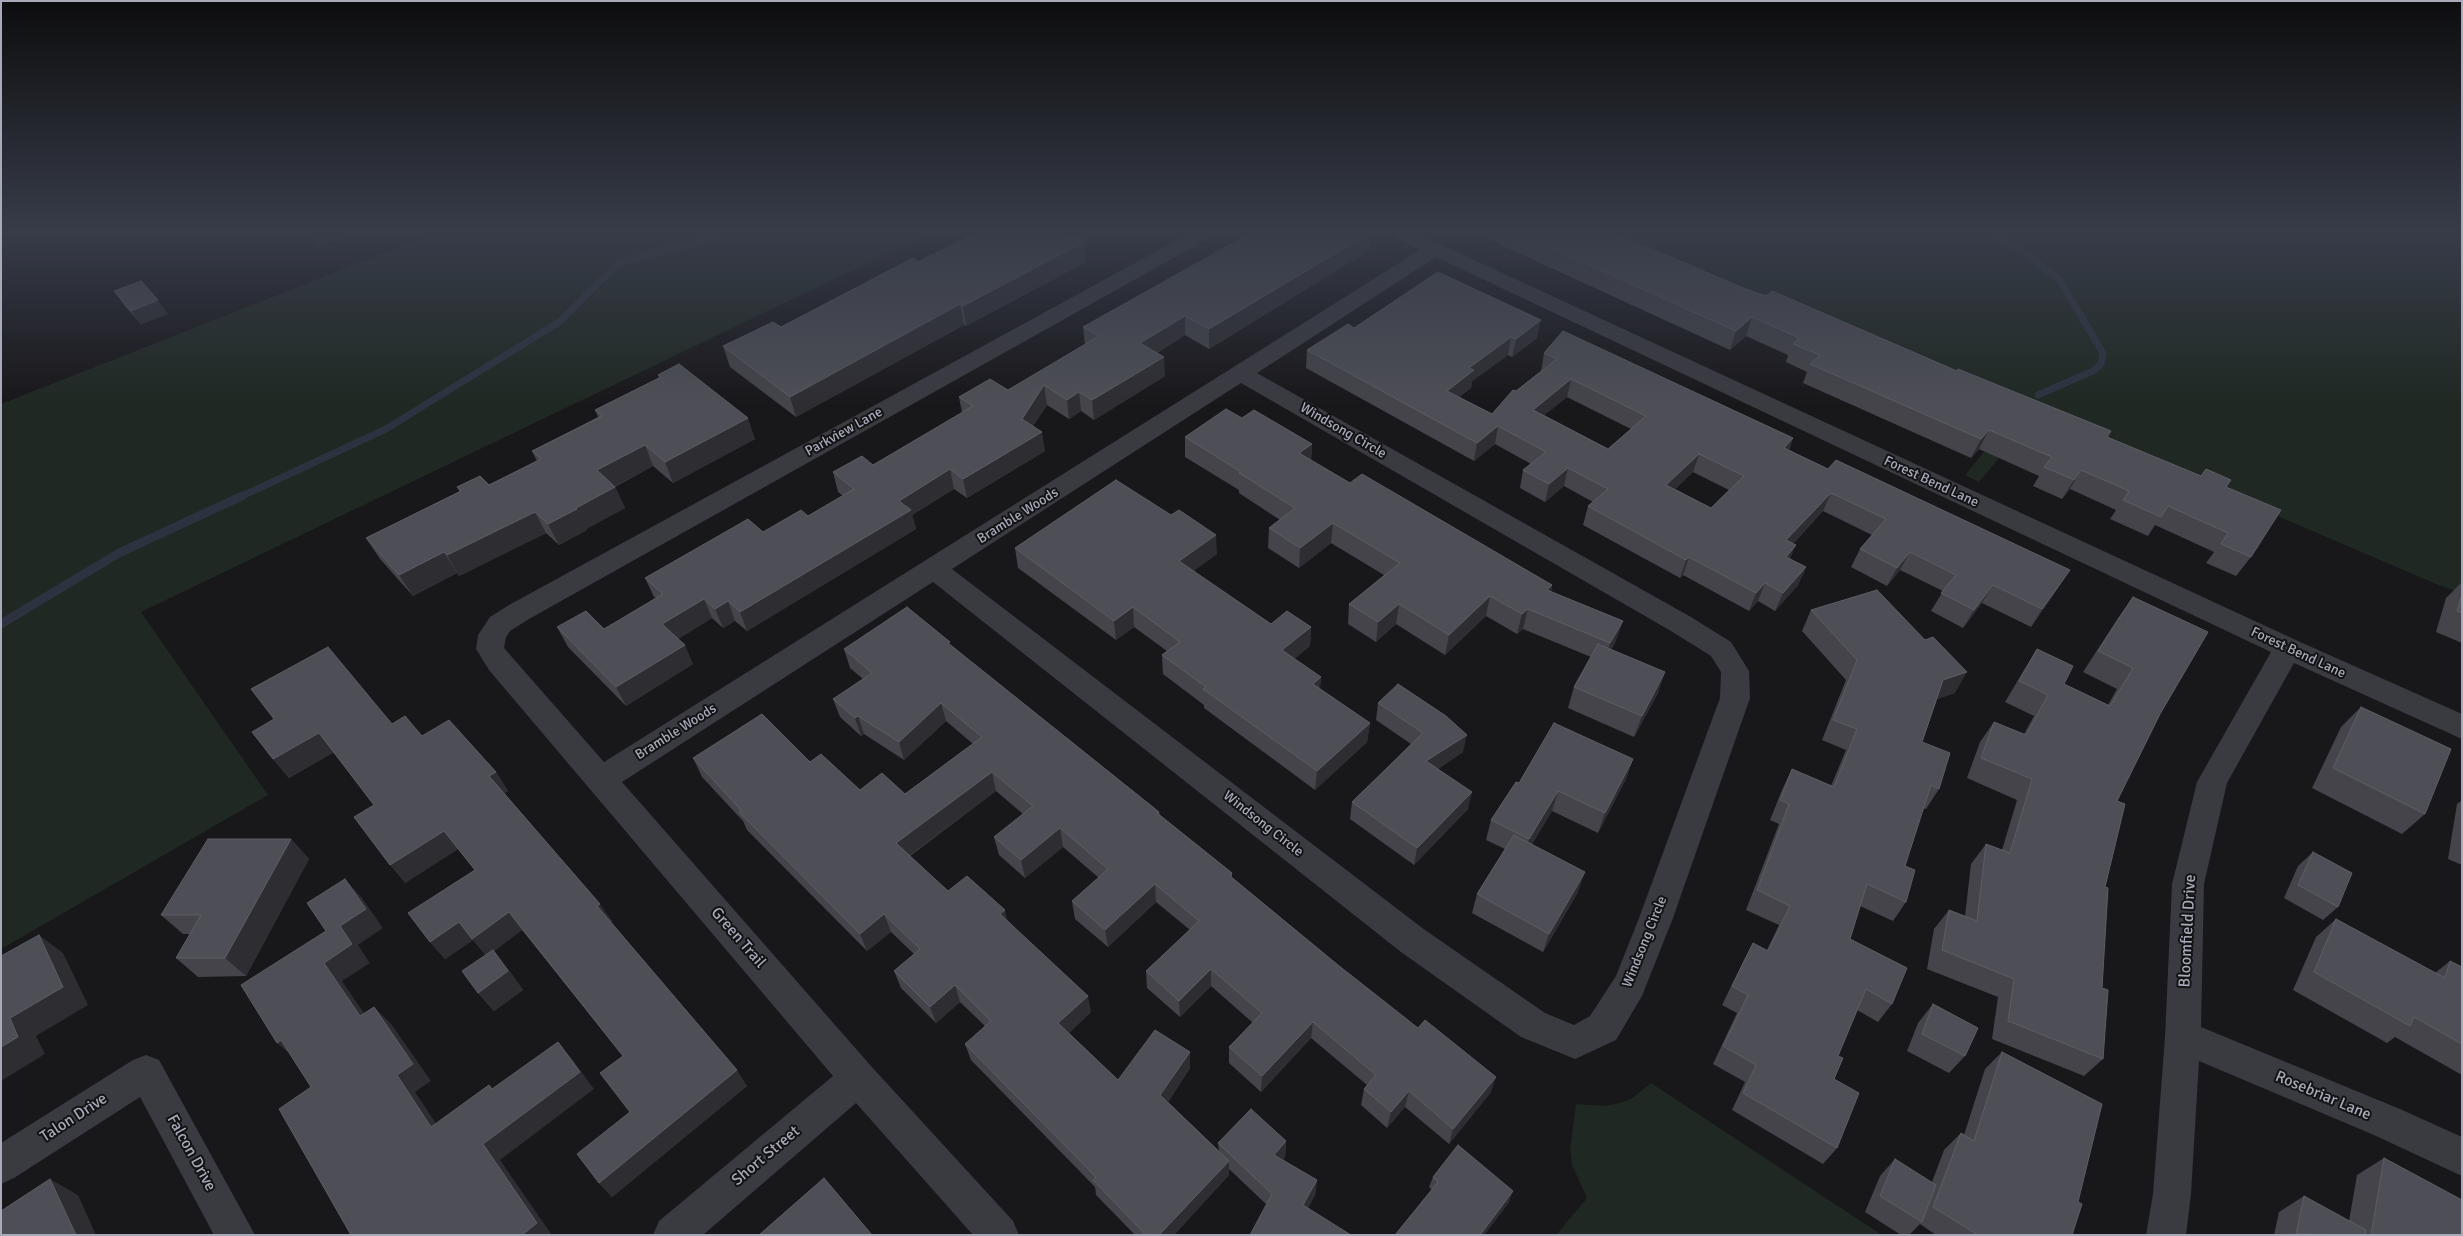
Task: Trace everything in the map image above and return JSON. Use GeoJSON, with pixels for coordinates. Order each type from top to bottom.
{"type":"FeatureCollection","features":[{"type":"Feature","properties":{"kind":"street","name":"Parkview Lane"},"geometry":{"type":"LineString","coordinates":[[492,635],[500,624],[519,612],[1098,292]]}},
{"type":"Feature","properties":{"kind":"street","name":"Bramble Woods"},"geometry":{"type":"LineString","coordinates":[[601,780],[1369,292]]}},
{"type":"Feature","properties":{"kind":"street","name":"Forest Bend Lane"},"geometry":{"type":"LineString","coordinates":[[1523,292],[2288,648],[2462,727]]}},
{"type":"Feature","properties":{"kind":"street","name":"Windsong Circle"},"geometry":{"type":"LineString","coordinates":[[934,569],[1413,941],[1533,1025],[1575,1042],[1603,1028],[1630,984],[1656,918],[1734,698],[1735,671],[1721,649],[1681,624],[1242,374]]}},
{"type":"Feature","properties":{"kind":"street","name":"Green Trail"},"geometry":{"type":"LineString","coordinates":[[492,635],[490,649],[499,662],[858,1078],[999,1235]]}},
{"type":"Feature","properties":{"kind":"street","name":"Bloomfield Drive"},"geometry":{"type":"LineString","coordinates":[[2166,1235],[2172,1194],[2183,1037],[2188,884],[2212,782],[2288,648]]}},
{"type":"Feature","properties":{"kind":"street","name":"Rosebriar Lane"},"geometry":{"type":"LineString","coordinates":[[2183,1037],[2386,1122],[2462,1157]]}},
{"type":"Feature","properties":{"kind":"street","name":"Talon Drive"},"geometry":{"type":"LineString","coordinates":[[1,1165],[146,1072]]}},
{"type":"Feature","properties":{"kind":"street","name":"Falcon Drive"},"geometry":{"type":"LineString","coordinates":[[146,1072],[235,1235]]}},
{"type":"Feature","properties":{"kind":"street","name":"Short Street"},"geometry":{"type":"LineString","coordinates":[[673,1235],[858,1078]]}},
{"type":"Feature","properties":{"kind":"shaded area"},"geometry":{"type":"Polygon","coordinates":[[[286,292],[808,292],[141,612],[268,795],[1,949],[1,404],[286,292]]]}},
{"type":"Feature","properties":{"kind":"shaded area"},"geometry":{"type":"Polygon","coordinates":[[[1754,292],[2462,292],[2462,593],[2436,584],[2037,413],[1979,482],[1965,475],[2021,406],[1754,292]]]}},
{"type":"Feature","properties":{"kind":"shaded area"},"geometry":{"type":"Polygon","coordinates":[[[1651,1083],[1882,1235],[1556,1235],[1587,1198],[1572,1165],[1570,1150],[1576,1104],[1605,1106],[1620,1103],[1631,1099],[1651,1083]]]}},
{"type":"Feature","properties":{"kind":"building"},"geometry":{"type":"Polygon","coordinates":[[[115,292],[151,292],[158,300],[131,311],[115,292]]]}},
{"type":"Feature","properties":{"kind":"building"},"geometry":{"type":"Polygon","coordinates":[[[849,292],[990,292],[963,306],[960,304],[790,397],[723,346],[773,322],[781,327],[849,292]]]}},
{"type":"Feature","properties":{"kind":"building"},"geometry":{"type":"Polygon","coordinates":[[[1146,292],[1271,292],[1209,329],[1185,316],[1140,343],[1164,357],[1092,400],[1079,392],[1067,400],[1044,385],[1022,419],[1042,432],[963,479],[950,469],[899,501],[911,510],[740,612],[728,601],[715,609],[704,599],[662,624],[685,645],[616,687],[557,627],[586,611],[604,629],[663,594],[645,578],[748,519],[763,532],[801,510],[808,516],[854,489],[833,472],[862,456],[873,465],[973,406],[959,397],[990,379],[1008,390],[1099,336],[1083,327],[1146,292]]]}},
{"type":"Feature","properties":{"kind":"building"},"geometry":{"type":"Polygon","coordinates":[[[1408,292],[1480,292],[1541,320],[1516,339],[1511,337],[1469,368],[1474,370],[1447,391],[1492,414],[1513,390],[1516,391],[1557,359],[1544,353],[1563,331],[1793,438],[1784,448],[1828,469],[1836,460],[2070,570],[2042,609],[1993,585],[1974,610],[1941,593],[1956,575],[1910,552],[1897,568],[1860,549],[1886,519],[1831,493],[1786,540],[1796,545],[1786,557],[1806,567],[1783,593],[1765,583],[1756,593],[1689,557],[1686,560],[1588,506],[1608,489],[1568,468],[1549,484],[1523,470],[1546,452],[1498,426],[1477,443],[1307,350],[1348,324],[1354,328],[1408,292]],[[1571,379],[1533,410],[1608,449],[1646,416],[1571,379]],[[1699,454],[1666,485],[1711,508],[1744,476],[1699,454]]]}},
{"type":"Feature","properties":{"kind":"building"},"geometry":{"type":"Polygon","coordinates":[[[1648,292],[1754,292],[1766,296],[1774,292],[1957,371],[1958,369],[2111,431],[2107,437],[2201,476],[2206,469],[2231,480],[2226,487],[2281,510],[2251,557],[2221,544],[2228,533],[2168,506],[2161,517],[2123,500],[2129,491],[2081,470],[2074,480],[2044,467],[2052,457],[1989,430],[1981,439],[1810,364],[1820,355],[1793,344],[1799,338],[1752,317],[1736,331],[1648,292]]]}},
{"type":"Feature","properties":{"kind":"building"},"geometry":{"type":"Polygon","coordinates":[[[679,364],[748,418],[665,462],[645,445],[597,470],[615,487],[577,509],[548,524],[535,512],[447,555],[444,552],[399,575],[366,538],[461,491],[457,487],[480,476],[489,485],[541,459],[532,451],[602,416],[595,410],[661,377],[658,375],[679,364]]]}},
{"type":"Feature","properties":{"kind":"building"},"geometry":{"type":"Polygon","coordinates":[[[1226,409],[1242,418],[1254,410],[1312,444],[1299,453],[1350,483],[1362,474],[1552,585],[1547,590],[1623,621],[1610,643],[1528,609],[1522,614],[1490,596],[1449,635],[1399,604],[1378,622],[1349,604],[1400,563],[1333,523],[1300,548],[1269,528],[1295,508],[1185,437],[1226,409]]]}},
{"type":"Feature","properties":{"kind":"building"},"geometry":{"type":"Polygon","coordinates":[[[1116,480],[1171,515],[1179,510],[1216,535],[1179,561],[1271,624],[1287,611],[1311,627],[1282,650],[1321,677],[1313,684],[1370,723],[1317,771],[1203,689],[1206,687],[1162,655],[1180,642],[1133,607],[1114,621],[1015,548],[1116,480]]]}},
{"type":"Feature","properties":{"kind":"building"},"geometry":{"type":"Polygon","coordinates":[[[1877,590],[1925,640],[1933,637],[1967,672],[1943,680],[1922,742],[1950,753],[1939,789],[1931,785],[1905,866],[1915,870],[1906,902],[1867,884],[1850,939],[1907,968],[1892,1004],[1866,989],[1838,1056],[1843,1058],[1834,1079],[1859,1093],[1837,1148],[1743,1093],[1756,1065],[1723,1046],[1748,995],[1732,986],[1753,943],[1768,951],[1790,906],[1757,890],[1789,804],[1780,800],[1792,769],[1834,787],[1857,729],[1833,720],[1857,660],[1811,610],[1877,590]]]}},
{"type":"Feature","properties":{"kind":"building"},"geometry":{"type":"Polygon","coordinates":[[[2462,594],[2462,613],[2457,611],[2462,594]]]}},
{"type":"Feature","properties":{"kind":"building"},"geometry":{"type":"Polygon","coordinates":[[[2133,597],[2208,632],[2160,714],[2117,801],[2125,804],[2105,887],[2108,888],[2102,988],[2108,990],[2103,1059],[2008,1021],[2014,979],[1942,950],[1949,910],[1977,921],[1986,844],[2010,853],[2032,779],[1981,758],[1994,722],[2026,735],[2048,695],[2019,681],[2037,649],[2073,666],[2064,684],[2110,706],[2133,668],[2098,651],[2133,597]]]}},
{"type":"Feature","properties":{"kind":"building"},"geometry":{"type":"Polygon","coordinates":[[[907,607],[950,642],[948,643],[1159,812],[1157,813],[1232,873],[1230,876],[1338,965],[1418,1028],[1425,1020],[1496,1077],[1453,1129],[1409,1091],[1391,1112],[1364,1089],[1376,1075],[1313,1022],[1262,1076],[1229,1047],[1262,1013],[1211,969],[1179,1001],[1146,971],[1199,921],[1155,884],[1105,930],[1072,901],[1108,869],[1060,828],[1021,860],[994,837],[1033,806],[992,772],[896,843],[948,891],[967,876],[1005,910],[1000,914],[1088,996],[1058,1023],[1118,1080],[1155,1030],[1190,1052],[1160,1095],[1229,1161],[1159,1235],[1146,1235],[1093,1180],[1096,1177],[965,1044],[991,1021],[955,985],[930,1007],[894,971],[920,949],[884,914],[860,934],[739,812],[741,810],[693,758],[762,714],[810,762],[821,754],[860,790],[882,773],[905,794],[982,737],[941,703],[899,742],[858,716],[855,718],[833,699],[872,673],[844,649],[907,607]]]}},
{"type":"Feature","properties":{"kind":"building"},"geometry":{"type":"Polygon","coordinates":[[[1598,644],[1665,672],[1642,716],[1574,687],[1598,644]]]}},
{"type":"Feature","properties":{"kind":"building"},"geometry":{"type":"Polygon","coordinates":[[[328,647],[392,724],[405,716],[422,736],[449,720],[496,772],[489,776],[600,904],[597,906],[737,1070],[599,1183],[577,1154],[630,1112],[600,1073],[623,1056],[509,912],[472,939],[459,922],[430,942],[408,913],[475,870],[444,831],[390,865],[354,817],[374,805],[319,733],[273,759],[252,732],[274,719],[251,689],[328,647]]]}},
{"type":"Feature","properties":{"kind":"building"},"geometry":{"type":"Polygon","coordinates":[[[1398,684],[1446,716],[1467,735],[1426,761],[1472,792],[1417,848],[1352,802],[1423,733],[1378,703],[1398,684]]]}},
{"type":"Feature","properties":{"kind":"building"},"geometry":{"type":"Polygon","coordinates":[[[2361,707],[2451,749],[2425,814],[2333,768],[2361,707]]]}},
{"type":"Feature","properties":{"kind":"building"},"geometry":{"type":"Polygon","coordinates":[[[1554,723],[1633,759],[1605,813],[1558,791],[1529,839],[1491,820],[1516,782],[1519,783],[1554,723]]]}},
{"type":"Feature","properties":{"kind":"building"},"geometry":{"type":"Polygon","coordinates":[[[1514,835],[1585,872],[1549,934],[1477,894],[1514,835]]]}},
{"type":"Feature","properties":{"kind":"building"},"geometry":{"type":"Polygon","coordinates":[[[208,839],[291,839],[225,958],[176,958],[201,915],[161,915],[208,839]]]}},
{"type":"Feature","properties":{"kind":"building"},"geometry":{"type":"Polygon","coordinates":[[[2313,852],[2352,873],[2338,907],[2298,885],[2313,852]]]}},
{"type":"Feature","properties":{"kind":"building"},"geometry":{"type":"Polygon","coordinates":[[[345,879],[366,909],[340,926],[352,944],[324,963],[360,1016],[374,1007],[413,1064],[397,1075],[431,1127],[489,1085],[492,1089],[558,1042],[580,1072],[483,1144],[537,1223],[522,1235],[351,1235],[279,1109],[311,1087],[281,1040],[277,1043],[241,985],[326,931],[307,903],[345,879]]]}},
{"type":"Feature","properties":{"kind":"building"},"geometry":{"type":"Polygon","coordinates":[[[2336,919],[2445,978],[2450,961],[2462,967],[2462,1044],[2414,1017],[2410,1026],[2314,972],[2336,919]]]}},
{"type":"Feature","properties":{"kind":"building"},"geometry":{"type":"Polygon","coordinates":[[[39,935],[63,987],[10,1018],[18,1037],[1,1047],[1,956],[39,935]]]}},
{"type":"Feature","properties":{"kind":"building"},"geometry":{"type":"Polygon","coordinates":[[[493,950],[508,971],[478,993],[462,971],[493,950]]]}},
{"type":"Feature","properties":{"kind":"building"},"geometry":{"type":"Polygon","coordinates":[[[1933,1004],[1978,1028],[1965,1056],[1922,1034],[1933,1004]]]}},
{"type":"Feature","properties":{"kind":"building"},"geometry":{"type":"Polygon","coordinates":[[[2002,1052],[2102,1104],[2078,1202],[2082,1204],[2072,1235],[1978,1235],[1933,1207],[1961,1133],[1974,1141],[2002,1052]]]}},
{"type":"Feature","properties":{"kind":"building"},"geometry":{"type":"Polygon","coordinates":[[[1251,1109],[1286,1141],[1274,1155],[1317,1180],[1303,1205],[1351,1235],[1250,1235],[1272,1194],[1218,1143],[1251,1109]]]}},
{"type":"Feature","properties":{"kind":"building"},"geometry":{"type":"Polygon","coordinates":[[[1458,1145],[1513,1191],[1480,1235],[1395,1235],[1438,1182],[1433,1177],[1458,1145]]]}},
{"type":"Feature","properties":{"kind":"building"},"geometry":{"type":"Polygon","coordinates":[[[2384,1158],[2462,1200],[2462,1235],[2371,1235],[2384,1158]]]}},
{"type":"Feature","properties":{"kind":"building"},"geometry":{"type":"Polygon","coordinates":[[[1895,1159],[1936,1185],[1922,1222],[1880,1196],[1895,1159]]]}},
{"type":"Feature","properties":{"kind":"building"},"geometry":{"type":"Polygon","coordinates":[[[824,1178],[872,1235],[759,1235],[824,1178]]]}},
{"type":"Feature","properties":{"kind":"building"},"geometry":{"type":"Polygon","coordinates":[[[50,1179],[76,1235],[1,1235],[1,1211],[50,1179]]]}},
{"type":"Feature","properties":{"kind":"building"},"geometry":{"type":"Polygon","coordinates":[[[2304,1196],[2366,1230],[2365,1235],[2296,1234],[2304,1196]]]}},
{"type":"Feature","properties":{"kind":"waterway"},"geometry":{"type":"LineString","coordinates":[[240,497],[386,429],[559,322],[590,292]]}},
{"type":"Feature","properties":{"kind":"waterway"},"geometry":{"type":"LineString","coordinates":[[2038,395],[2093,371],[2101,364],[2103,353],[2067,292]]}},
{"type":"Feature","properties":{"kind":"waterway"},"geometry":{"type":"LineString","coordinates":[[1,624],[119,553],[242,496]]}}]}
